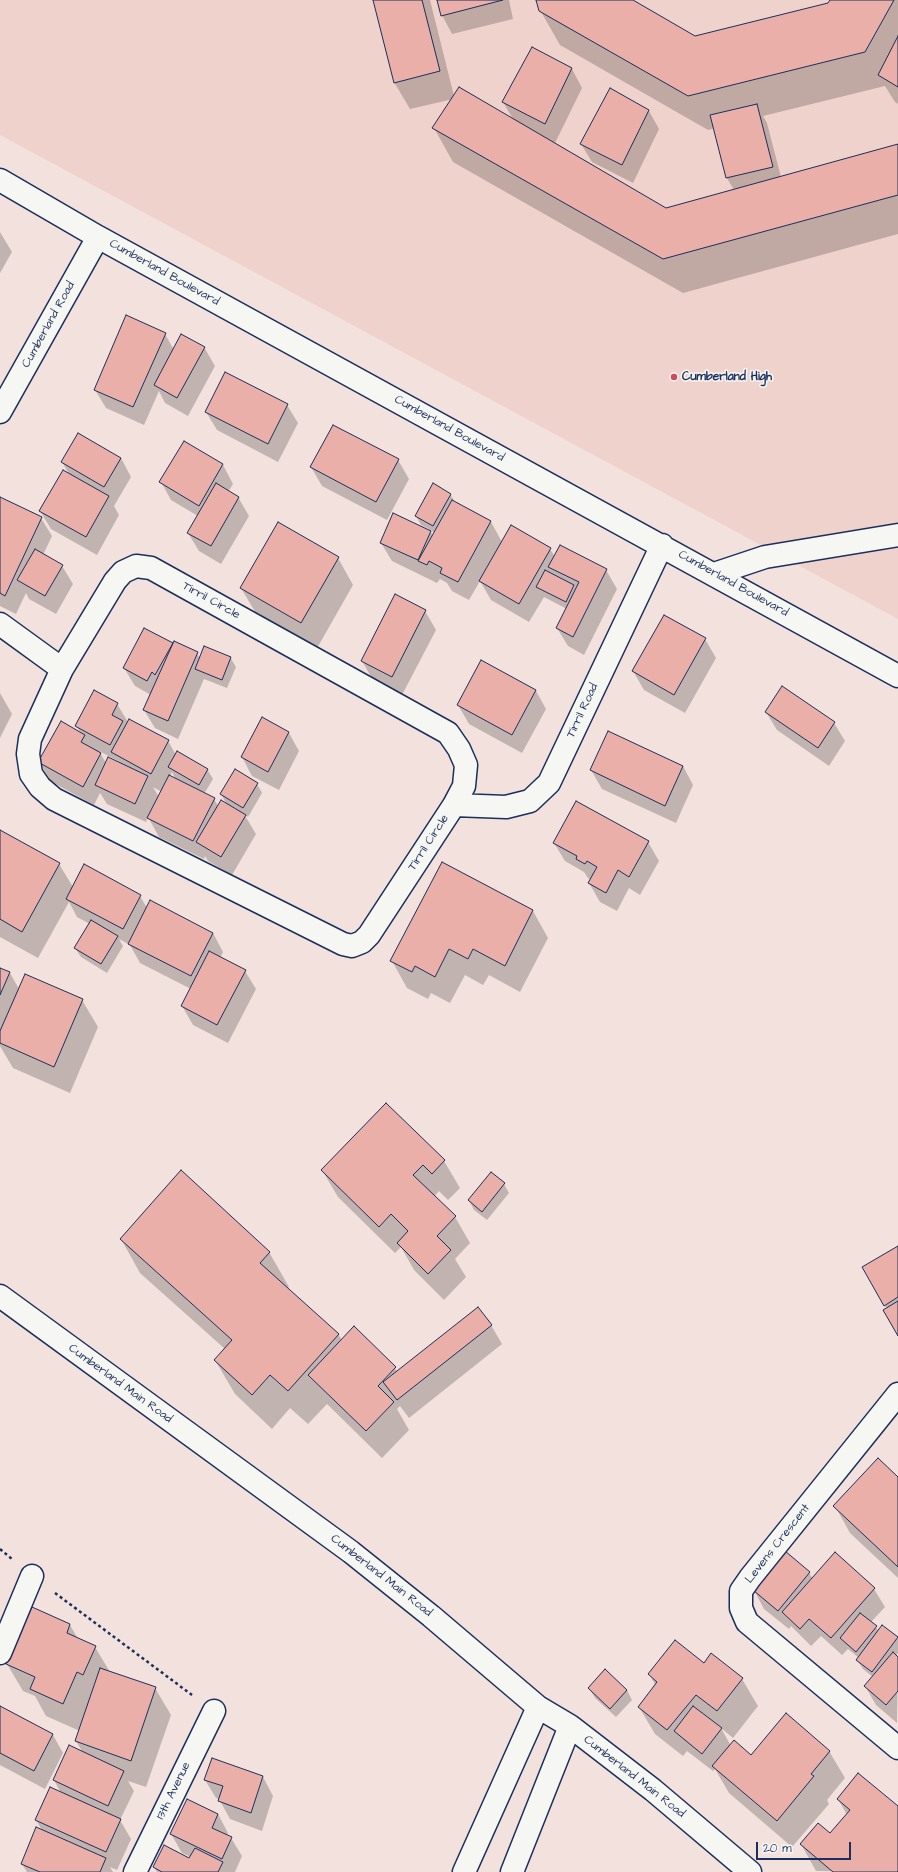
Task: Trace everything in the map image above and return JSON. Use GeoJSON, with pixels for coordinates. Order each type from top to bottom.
{"type":"FeatureCollection","features":[{"type":"Feature","properties":{"kind":"street","name":"Cumberland Boulevard"},"geometry":{"type":"LineString","coordinates":[[0,180],[98,237],[662,545],[898,676]]}},
{"type":"Feature","properties":{"kind":"street","name":"Cumberland Road"},"geometry":{"type":"LineString","coordinates":[[0,412],[98,237]]}},
{"type":"Feature","properties":{"kind":"street"},"geometry":{"type":"LineString","coordinates":[[714,574],[765,557],[898,536]]}},
{"type":"Feature","properties":{"kind":"street","name":"Tirril Road"},"geometry":{"type":"LineString","coordinates":[[454,805],[506,807],[524,803],[530,801],[549,783],[662,545]]}},
{"type":"Feature","properties":{"kind":"street","name":"Tirril Circle"},"geometry":{"type":"LineString","coordinates":[[136,566],[150,568],[448,733],[459,749],[466,766],[464,786],[454,805],[369,935],[362,942],[352,946],[344,944],[54,799],[40,787],[31,774],[28,754],[30,739],[62,669],[115,580],[123,572],[136,566]]}},
{"type":"Feature","properties":{"kind":"street"},"geometry":{"type":"LineString","coordinates":[[0,624],[62,669]]}},
{"type":"Feature","properties":{"kind":"street","name":"Cumberland Main Road"},"geometry":{"type":"LineString","coordinates":[[0,1296],[351,1552],[431,1616],[538,1707],[570,1726],[653,1790],[750,1872]]}},
{"type":"Feature","properties":{"kind":"street","name":"Levens Crescent"},"geometry":{"type":"LineString","coordinates":[[898,1394],[750,1578],[742,1591],[741,1608],[747,1622],[898,1748]]}},
{"type":"Feature","properties":{"kind":"street"},"geometry":{"type":"LineString","coordinates":[[0,1653],[32,1576]]}},
{"type":"Feature","properties":{"kind":"street"},"geometry":{"type":"LineString","coordinates":[[464,1872],[538,1707]]}},
{"type":"Feature","properties":{"kind":"street","name":"13th Avenue"},"geometry":{"type":"LineString","coordinates":[[135,1872],[214,1711]]}},
{"type":"Feature","properties":{"kind":"street"},"geometry":{"type":"LineString","coordinates":[[512,1872],[570,1726]]}},
{"type":"Feature","properties":{"kind":"path"},"geometry":{"type":"LineString","coordinates":[[0,1549],[32,1576],[214,1711]]}},
{"type":"Feature","properties":{"kind":"shaded area","name":"Cumberland High"},"geometry":{"type":"Polygon","coordinates":[[[0,0],[898,0],[898,619],[0,135],[0,0]]]}},
{"type":"Feature","properties":{"kind":"building"},"geometry":{"type":"Polygon","coordinates":[[[373,0],[422,0],[440,71],[394,83],[373,0]]]}},
{"type":"Feature","properties":{"kind":"building"},"geometry":{"type":"Polygon","coordinates":[[[437,0],[503,0],[441,16],[437,0]]]}},
{"type":"Feature","properties":{"kind":"building"},"geometry":{"type":"Polygon","coordinates":[[[536,0],[633,0],[695,36],[828,3],[830,0],[894,0],[865,52],[688,96],[539,11],[536,0]]]}},
{"type":"Feature","properties":{"kind":"building"},"geometry":{"type":"Polygon","coordinates":[[[898,36],[898,87],[878,75],[898,36]]]}},
{"type":"Feature","properties":{"kind":"building"},"geometry":{"type":"Polygon","coordinates":[[[532,47],[572,68],[545,124],[502,102],[532,47]]]}},
{"type":"Feature","properties":{"kind":"building"},"geometry":{"type":"Polygon","coordinates":[[[459,87],[666,208],[898,144],[898,195],[663,259],[432,128],[459,87]]]}},
{"type":"Feature","properties":{"kind":"building"},"geometry":{"type":"Polygon","coordinates":[[[610,88],[649,110],[622,165],[580,144],[610,88]]]}},
{"type":"Feature","properties":{"kind":"building"},"geometry":{"type":"Polygon","coordinates":[[[757,104],[773,167],[726,178],[710,115],[757,104]]]}},
{"type":"Feature","properties":{"kind":"building"},"geometry":{"type":"Polygon","coordinates":[[[126,315],[166,333],[133,407],[94,390],[126,315]]]}},
{"type":"Feature","properties":{"kind":"building"},"geometry":{"type":"Polygon","coordinates":[[[181,334],[205,347],[177,398],[154,385],[181,334]]]}},
{"type":"Feature","properties":{"kind":"building"},"geometry":{"type":"Polygon","coordinates":[[[225,372],[288,404],[268,444],[205,412],[225,372]]]}},
{"type":"Feature","properties":{"kind":"building"},"geometry":{"type":"Polygon","coordinates":[[[333,425],[399,459],[376,502],[310,467],[333,425]]]}},
{"type":"Feature","properties":{"kind":"building"},"geometry":{"type":"Polygon","coordinates":[[[78,433],[121,458],[104,487],[61,462],[78,433]]]}},
{"type":"Feature","properties":{"kind":"building"},"geometry":{"type":"Polygon","coordinates":[[[184,441],[223,464],[199,506],[159,482],[184,441]]]}},
{"type":"Feature","properties":{"kind":"building"},"geometry":{"type":"Polygon","coordinates":[[[63,470],[109,496],[86,537],[39,511],[63,470]]]}},
{"type":"Feature","properties":{"kind":"building"},"geometry":{"type":"Polygon","coordinates":[[[216,483],[239,497],[211,546],[187,533],[216,483]]]}},
{"type":"Feature","properties":{"kind":"building"},"geometry":{"type":"Polygon","coordinates":[[[433,483],[451,494],[433,526],[415,516],[433,483]]]}},
{"type":"Feature","properties":{"kind":"building"},"geometry":{"type":"Polygon","coordinates":[[[0,497],[42,517],[5,596],[0,593],[0,497]]]}},
{"type":"Feature","properties":{"kind":"building"},"geometry":{"type":"Polygon","coordinates":[[[452,500],[491,521],[458,582],[440,573],[442,568],[429,561],[427,565],[418,561],[452,500]]]}},
{"type":"Feature","properties":{"kind":"building"},"geometry":{"type":"Polygon","coordinates":[[[393,513],[431,531],[418,560],[380,543],[393,513]]]}},
{"type":"Feature","properties":{"kind":"building"},"geometry":{"type":"Polygon","coordinates":[[[278,522],[339,557],[301,623],[240,588],[278,522]]]}},
{"type":"Feature","properties":{"kind":"building"},"geometry":{"type":"Polygon","coordinates":[[[511,525],[551,548],[519,604],[479,581],[511,525]]]}},
{"type":"Feature","properties":{"kind":"building"},"geometry":{"type":"Polygon","coordinates":[[[560,545],[607,569],[573,637],[556,628],[579,582],[548,567],[560,545]]]}},
{"type":"Feature","properties":{"kind":"building"},"geometry":{"type":"Polygon","coordinates":[[[35,549],[63,565],[45,596],[17,580],[35,549]]]}},
{"type":"Feature","properties":{"kind":"building"},"geometry":{"type":"Polygon","coordinates":[[[545,570],[574,585],[566,602],[536,587],[545,570]]]}},
{"type":"Feature","properties":{"kind":"building"},"geometry":{"type":"Polygon","coordinates":[[[395,594],[426,610],[392,677],[361,661],[395,594]]]}},
{"type":"Feature","properties":{"kind":"building"},"geometry":{"type":"Polygon","coordinates":[[[664,615],[706,638],[674,695],[632,671],[664,615]]]}},
{"type":"Feature","properties":{"kind":"building"},"geometry":{"type":"Polygon","coordinates":[[[144,628],[173,643],[155,675],[152,672],[147,681],[123,668],[144,628]]]}},
{"type":"Feature","properties":{"kind":"building"},"geometry":{"type":"Polygon","coordinates":[[[174,641],[198,652],[168,721],[143,710],[174,641]]]}},
{"type":"Feature","properties":{"kind":"building"},"geometry":{"type":"Polygon","coordinates":[[[204,646],[231,657],[222,680],[195,669],[204,646]]]}},
{"type":"Feature","properties":{"kind":"building"},"geometry":{"type":"Polygon","coordinates":[[[481,660],[536,690],[512,735],[457,705],[481,660]]]}},
{"type":"Feature","properties":{"kind":"building"},"geometry":{"type":"Polygon","coordinates":[[[782,686],[835,722],[818,748],[765,712],[782,686]]]}},
{"type":"Feature","properties":{"kind":"building"},"geometry":{"type":"Polygon","coordinates":[[[94,690],[118,703],[112,715],[123,721],[110,745],[75,726],[94,690]]]}},
{"type":"Feature","properties":{"kind":"building"},"geometry":{"type":"Polygon","coordinates":[[[262,717],[289,732],[268,772],[241,757],[262,717]]]}},
{"type":"Feature","properties":{"kind":"building"},"geometry":{"type":"Polygon","coordinates":[[[129,719],[169,740],[151,774],[111,752],[129,719]]]}},
{"type":"Feature","properties":{"kind":"building"},"geometry":{"type":"Polygon","coordinates":[[[61,721],[85,735],[81,742],[101,753],[83,787],[38,762],[61,721]]]}},
{"type":"Feature","properties":{"kind":"building"},"geometry":{"type":"Polygon","coordinates":[[[608,731],[683,766],[665,806],[590,770],[608,731]]]}},
{"type":"Feature","properties":{"kind":"building"},"geometry":{"type":"Polygon","coordinates":[[[177,751],[208,769],[199,785],[168,767],[177,751]]]}},
{"type":"Feature","properties":{"kind":"building"},"geometry":{"type":"Polygon","coordinates":[[[108,757],[148,776],[135,804],[95,785],[108,757]]]}},
{"type":"Feature","properties":{"kind":"building"},"geometry":{"type":"Polygon","coordinates":[[[235,769],[258,783],[243,808],[220,794],[235,769]]]}},
{"type":"Feature","properties":{"kind":"building"},"geometry":{"type":"Polygon","coordinates":[[[169,775],[215,798],[193,841],[147,818],[169,775]]]}},
{"type":"Feature","properties":{"kind":"building"},"geometry":{"type":"Polygon","coordinates":[[[221,800],[246,815],[221,857],[196,842],[221,800]]]}},
{"type":"Feature","properties":{"kind":"building"},"geometry":{"type":"Polygon","coordinates":[[[576,801],[649,841],[629,877],[618,870],[606,893],[588,883],[597,867],[587,861],[585,864],[576,859],[577,856],[553,843],[576,801]]]}},
{"type":"Feature","properties":{"kind":"building"},"geometry":{"type":"Polygon","coordinates":[[[0,830],[60,863],[22,932],[0,919],[0,830]]]}},
{"type":"Feature","properties":{"kind":"building"},"geometry":{"type":"Polygon","coordinates":[[[442,862],[533,910],[505,966],[473,949],[468,959],[449,949],[435,977],[415,966],[412,972],[390,961],[442,862]]]}},
{"type":"Feature","properties":{"kind":"building"},"geometry":{"type":"Polygon","coordinates":[[[84,864],[141,895],[123,929],[66,899],[84,864]]]}},
{"type":"Feature","properties":{"kind":"building"},"geometry":{"type":"Polygon","coordinates":[[[150,900],[213,933],[191,976],[128,944],[150,900]]]}},
{"type":"Feature","properties":{"kind":"building"},"geometry":{"type":"Polygon","coordinates":[[[91,920],[118,936],[101,964],[74,948],[91,920]]]}},
{"type":"Feature","properties":{"kind":"building"},"geometry":{"type":"Polygon","coordinates":[[[209,951],[246,970],[217,1025],[181,1006],[209,951]]]}},
{"type":"Feature","properties":{"kind":"building"},"geometry":{"type":"Polygon","coordinates":[[[0,968],[10,972],[0,995],[0,968]]]}},
{"type":"Feature","properties":{"kind":"building"},"geometry":{"type":"Polygon","coordinates":[[[25,974],[83,999],[54,1067],[0,1043],[0,1031],[25,974]]]}},
{"type":"Feature","properties":{"kind":"building"},"geometry":{"type":"Polygon","coordinates":[[[386,1103],[445,1160],[432,1174],[423,1165],[413,1175],[456,1216],[437,1236],[451,1250],[428,1274],[397,1243],[408,1231],[391,1214],[379,1227],[321,1170],[386,1103]]]}},
{"type":"Feature","properties":{"kind":"building"},"geometry":{"type":"Polygon","coordinates":[[[181,1170],[270,1252],[260,1263],[339,1334],[288,1391],[270,1375],[252,1395],[214,1360],[232,1340],[120,1239],[181,1170]]]}},
{"type":"Feature","properties":{"kind":"building"},"geometry":{"type":"Polygon","coordinates":[[[491,1172],[505,1183],[482,1212],[468,1200],[491,1172]]]}},
{"type":"Feature","properties":{"kind":"building"},"geometry":{"type":"Polygon","coordinates":[[[898,1246],[898,1297],[884,1306],[862,1267],[898,1246]]]}},
{"type":"Feature","properties":{"kind":"building"},"geometry":{"type":"Polygon","coordinates":[[[898,1301],[898,1336],[883,1310],[898,1301]]]}},
{"type":"Feature","properties":{"kind":"building"},"geometry":{"type":"Polygon","coordinates":[[[478,1307],[492,1325],[397,1400],[383,1382],[478,1307]]]}},
{"type":"Feature","properties":{"kind":"building"},"geometry":{"type":"Polygon","coordinates":[[[354,1326],[396,1367],[378,1386],[394,1402],[366,1431],[308,1375],[354,1326]]]}},
{"type":"Feature","properties":{"kind":"building"},"geometry":{"type":"Polygon","coordinates":[[[878,1458],[898,1477],[898,1567],[833,1506],[878,1458]]]}},
{"type":"Feature","properties":{"kind":"building"},"geometry":{"type":"Polygon","coordinates":[[[785,1551],[810,1572],[778,1611],[753,1590],[785,1551]]]}},
{"type":"Feature","properties":{"kind":"building"},"geometry":{"type":"Polygon","coordinates":[[[835,1552],[875,1588],[831,1638],[809,1619],[800,1629],[782,1612],[835,1552]]]}},
{"type":"Feature","properties":{"kind":"building"},"geometry":{"type":"Polygon","coordinates":[[[32,1607],[70,1624],[67,1633],[96,1646],[83,1675],[77,1672],[63,1704],[30,1689],[35,1677],[6,1664],[32,1607]]]}},
{"type":"Feature","properties":{"kind":"building"},"geometry":{"type":"Polygon","coordinates":[[[860,1613],[877,1626],[856,1652],[840,1638],[860,1613]]]}},
{"type":"Feature","properties":{"kind":"building"},"geometry":{"type":"Polygon","coordinates":[[[882,1625],[898,1637],[872,1672],[856,1660],[882,1625]]]}},
{"type":"Feature","properties":{"kind":"building"},"geometry":{"type":"Polygon","coordinates":[[[675,1640],[704,1663],[711,1653],[743,1678],[717,1711],[696,1695],[667,1730],[638,1707],[657,1682],[648,1674],[675,1640]]]}},
{"type":"Feature","properties":{"kind":"building"},"geometry":{"type":"Polygon","coordinates":[[[893,1652],[898,1657],[898,1691],[886,1705],[864,1686],[893,1652]]]}},
{"type":"Feature","properties":{"kind":"building"},"geometry":{"type":"Polygon","coordinates":[[[100,1668],[156,1687],[131,1761],[75,1741],[100,1668]]]}},
{"type":"Feature","properties":{"kind":"building"},"geometry":{"type":"Polygon","coordinates":[[[605,1669],[627,1690],[610,1709],[588,1688],[605,1669]]]}},
{"type":"Feature","properties":{"kind":"building"},"geometry":{"type":"Polygon","coordinates":[[[0,1706],[53,1734],[34,1771],[0,1753],[0,1706]]]}},
{"type":"Feature","properties":{"kind":"building"},"geometry":{"type":"Polygon","coordinates":[[[693,1706],[722,1728],[702,1754],[674,1731],[693,1706]]]}},
{"type":"Feature","properties":{"kind":"building"},"geometry":{"type":"Polygon","coordinates":[[[786,1713],[830,1751],[811,1774],[814,1776],[777,1821],[712,1766],[734,1740],[751,1755],[786,1713]]]}},
{"type":"Feature","properties":{"kind":"building"},"geometry":{"type":"Polygon","coordinates":[[[69,1745],[124,1771],[108,1806],[53,1780],[69,1745]]]}},
{"type":"Feature","properties":{"kind":"building"},"geometry":{"type":"Polygon","coordinates":[[[212,1758],[263,1776],[251,1813],[218,1801],[223,1786],[204,1780],[212,1758]]]}},
{"type":"Feature","properties":{"kind":"building"},"geometry":{"type":"Polygon","coordinates":[[[858,1773],[898,1806],[898,1872],[833,1872],[800,1844],[818,1823],[830,1833],[850,1810],[837,1799],[858,1773]]]}},
{"type":"Feature","properties":{"kind":"building"},"geometry":{"type":"Polygon","coordinates":[[[50,1787],[121,1819],[106,1852],[35,1820],[50,1787]]]}},
{"type":"Feature","properties":{"kind":"building"},"geometry":{"type":"Polygon","coordinates":[[[187,1799],[218,1814],[212,1828],[232,1837],[222,1859],[170,1834],[187,1799]]]}},
{"type":"Feature","properties":{"kind":"building"},"geometry":{"type":"Polygon","coordinates":[[[36,1827],[106,1858],[100,1872],[40,1872],[21,1864],[36,1827]]]}},
{"type":"Feature","properties":{"kind":"building"},"geometry":{"type":"Polygon","coordinates":[[[164,1845],[189,1858],[195,1848],[223,1862],[218,1872],[162,1872],[153,1867],[164,1845]]]}},
{"type":"Feature","properties":{"kind":"place","name":"Cumberland High"},"geometry":{"type":"Point","coordinates":[674,377]}}]}
